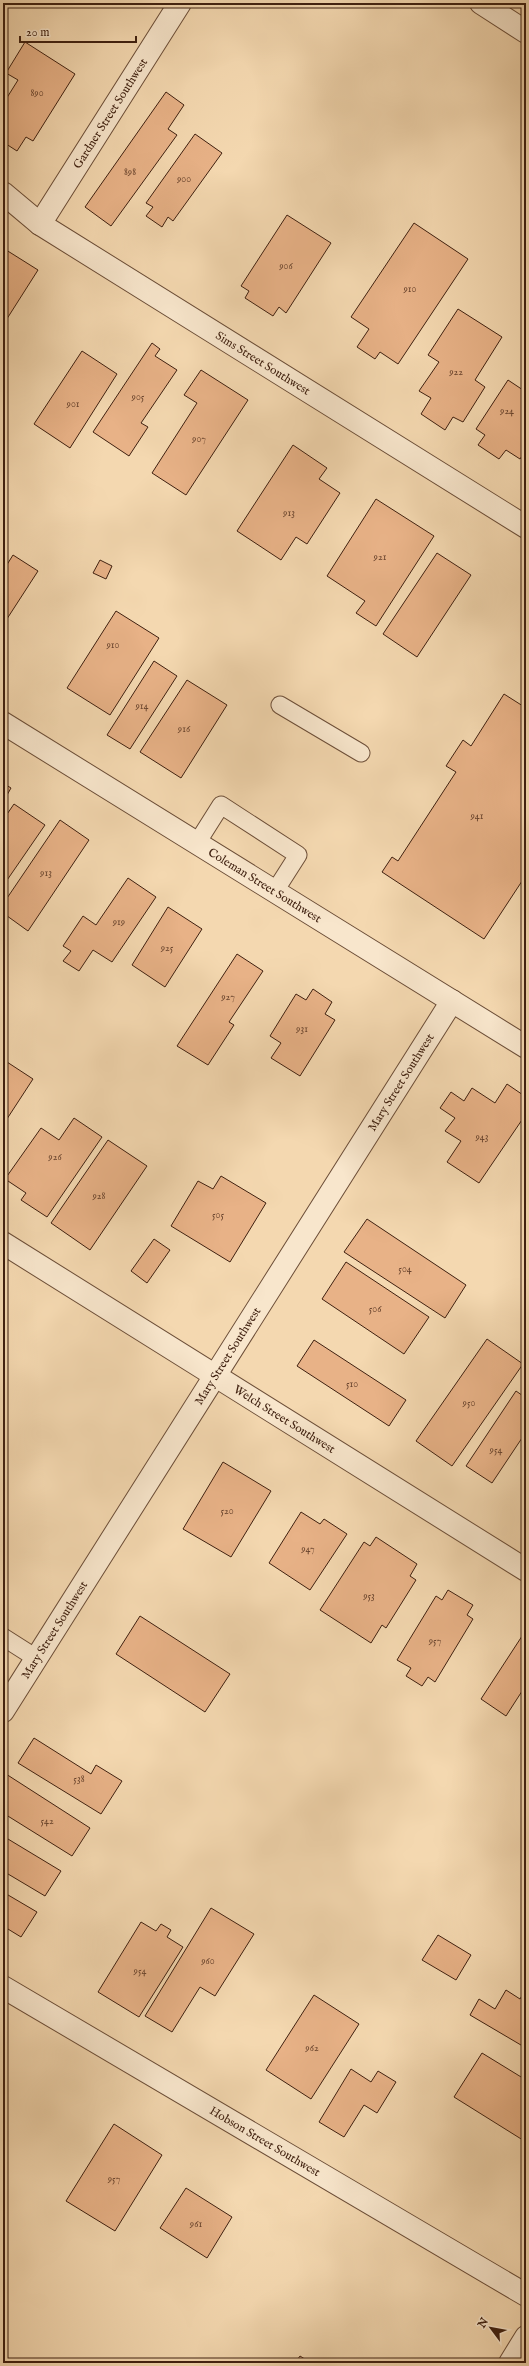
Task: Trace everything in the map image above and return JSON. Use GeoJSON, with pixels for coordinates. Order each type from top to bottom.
{"type":"FeatureCollection","features":[{"type":"Feature","properties":{"kind":"street","name":"Gardner Street Southwest"},"geometry":{"type":"LineString","coordinates":[[40,224],[180,3]]}},
{"type":"Feature","properties":{"kind":"street"},"geometry":{"type":"LineString","coordinates":[[480,3],[526,32]]}},
{"type":"Feature","properties":{"kind":"street","name":"Sims Street Southwest"},"geometry":{"type":"LineString","coordinates":[[3,193],[40,224],[526,527]]}},
{"type":"Feature","properties":{"kind":"street","name":"Coleman Street Southwest"},"geometry":{"type":"LineString","coordinates":[[3,723],[526,1047]]}},
{"type":"Feature","properties":{"kind":"street","name":"Mary Street Southwest"},"geometry":{"type":"LineString","coordinates":[[3,1711],[452,1001]]}},
{"type":"Feature","properties":{"kind":"street","name":"Welch Street Southwest"},"geometry":{"type":"LineString","coordinates":[[3,1243],[526,1570]]}},
{"type":"Feature","properties":{"kind":"street","name":"Hobson Street Southwest"},"geometry":{"type":"LineString","coordinates":[[3,1987],[526,2295]]}},
{"type":"Feature","properties":{"kind":"street"},"geometry":{"type":"LineString","coordinates":[[510,2363],[526,2337]]}},
{"type":"Feature","properties":{"kind":"lane"},"geometry":{"type":"LineString","coordinates":[[280,704],[361,753]]}},
{"type":"Feature","properties":{"kind":"lane"},"geometry":{"type":"LineString","coordinates":[[197,843],[221,805],[298,855],[275,891]]}},
{"type":"Feature","properties":{"kind":"lane"},"geometry":{"type":"LineString","coordinates":[[3,1637],[36,1658]]}},
{"type":"Feature","properties":{"kind":"building"},"geometry":{"type":"Polygon","coordinates":[[[25,42],[75,74],[33,141],[26,137],[17,151],[3,142],[3,104],[18,80],[6,73],[25,42]]]}},
{"type":"Feature","properties":{"kind":"building"},"geometry":{"type":"Polygon","coordinates":[[[166,92],[184,105],[168,129],[177,135],[111,226],[85,207],[166,92]]]}},
{"type":"Feature","properties":{"kind":"building"},"geometry":{"type":"Polygon","coordinates":[[[195,134],[222,153],[173,221],[168,217],[162,227],[146,216],[153,207],[146,203],[195,134]]]}},
{"type":"Feature","properties":{"kind":"building"},"geometry":{"type":"Polygon","coordinates":[[[287,215],[331,243],[286,313],[279,307],[273,316],[245,298],[249,291],[241,286],[287,215]]]}},
{"type":"Feature","properties":{"kind":"building"},"geometry":{"type":"Polygon","coordinates":[[[414,223],[468,259],[398,364],[380,352],[375,359],[357,347],[369,329],[351,317],[414,223]]]}},
{"type":"Feature","properties":{"kind":"building"},"geometry":{"type":"Polygon","coordinates":[[[3,248],[38,270],[3,325],[3,248]]]}},
{"type":"Feature","properties":{"kind":"building"},"geometry":{"type":"Polygon","coordinates":[[[458,309],[502,337],[475,380],[485,387],[463,422],[453,417],[445,430],[421,414],[431,398],[419,391],[439,362],[428,355],[458,309]]]}},
{"type":"Feature","properties":{"kind":"building"},"geometry":{"type":"Polygon","coordinates":[[[152,343],[160,349],[155,356],[177,370],[141,423],[148,427],[129,456],[93,432],[152,343]]]}},
{"type":"Feature","properties":{"kind":"building"},"geometry":{"type":"Polygon","coordinates":[[[82,351],[117,374],[70,448],[34,424],[82,351]]]}},
{"type":"Feature","properties":{"kind":"building"},"geometry":{"type":"Polygon","coordinates":[[[201,370],[248,400],[186,495],[152,473],[197,403],[184,395],[201,370]]]}},
{"type":"Feature","properties":{"kind":"building"},"geometry":{"type":"Polygon","coordinates":[[[508,380],[526,392],[526,450],[520,459],[506,450],[499,459],[478,445],[485,435],[476,429],[508,380]]]}},
{"type":"Feature","properties":{"kind":"building"},"geometry":{"type":"Polygon","coordinates":[[[293,445],[327,468],[319,479],[340,493],[307,544],[296,537],[281,560],[237,531],[293,445]]]}},
{"type":"Feature","properties":{"kind":"building"},"geometry":{"type":"Polygon","coordinates":[[[376,499],[434,536],[376,626],[356,613],[365,601],[327,576],[376,499]]]}},
{"type":"Feature","properties":{"kind":"building"},"geometry":{"type":"Polygon","coordinates":[[[437,553],[471,575],[417,657],[383,634],[437,553]]]}},
{"type":"Feature","properties":{"kind":"building"},"geometry":{"type":"Polygon","coordinates":[[[13,555],[38,571],[3,625],[3,571],[13,555]]]}},
{"type":"Feature","properties":{"kind":"building"},"geometry":{"type":"Polygon","coordinates":[[[100,560],[112,566],[106,579],[93,573],[100,560]]]}},
{"type":"Feature","properties":{"kind":"building"},"geometry":{"type":"Polygon","coordinates":[[[116,611],[159,638],[110,715],[67,688],[116,611]]]}},
{"type":"Feature","properties":{"kind":"building"},"geometry":{"type":"Polygon","coordinates":[[[154,661],[177,676],[130,749],[107,735],[154,661]]]}},
{"type":"Feature","properties":{"kind":"building"},"geometry":{"type":"Polygon","coordinates":[[[187,680],[227,705],[181,778],[140,752],[187,680]]]}},
{"type":"Feature","properties":{"kind":"building"},"geometry":{"type":"Polygon","coordinates":[[[504,694],[526,708],[526,875],[484,939],[382,872],[392,857],[398,861],[456,772],[446,766],[463,740],[471,746],[504,694]]]}},
{"type":"Feature","properties":{"kind":"building"},"geometry":{"type":"Polygon","coordinates":[[[3,783],[11,788],[3,802],[3,783]]]}},
{"type":"Feature","properties":{"kind":"building"},"geometry":{"type":"Polygon","coordinates":[[[14,804],[45,825],[3,886],[3,820],[14,804]]]}},
{"type":"Feature","properties":{"kind":"building"},"geometry":{"type":"Polygon","coordinates":[[[60,820],[89,840],[28,931],[3,913],[3,904],[60,820]]]}},
{"type":"Feature","properties":{"kind":"building"},"geometry":{"type":"Polygon","coordinates":[[[128,878],[156,897],[112,962],[93,950],[79,971],[63,961],[71,951],[63,946],[83,916],[96,925],[128,878]]]}},
{"type":"Feature","properties":{"kind":"building"},"geometry":{"type":"Polygon","coordinates":[[[168,907],[202,929],[165,987],[132,965],[168,907]]]}},
{"type":"Feature","properties":{"kind":"building"},"geometry":{"type":"Polygon","coordinates":[[[237,954],[263,971],[229,1022],[234,1025],[208,1065],[177,1046],[237,954]]]}},
{"type":"Feature","properties":{"kind":"building"},"geometry":{"type":"Polygon","coordinates":[[[313,989],[332,1002],[325,1014],[335,1020],[300,1076],[271,1058],[281,1043],[270,1036],[296,994],[306,1000],[313,989]]]}},
{"type":"Feature","properties":{"kind":"building"},"geometry":{"type":"Polygon","coordinates":[[[7,1062],[33,1079],[3,1125],[3,1068],[7,1062]]]}},
{"type":"Feature","properties":{"kind":"building"},"geometry":{"type":"Polygon","coordinates":[[[507,1084],[526,1097],[526,1114],[479,1183],[447,1162],[461,1141],[445,1131],[455,1118],[440,1108],[451,1092],[464,1101],[472,1088],[495,1103],[507,1084]]]}},
{"type":"Feature","properties":{"kind":"building"},"geometry":{"type":"Polygon","coordinates":[[[74,1118],[102,1137],[47,1217],[21,1200],[26,1193],[5,1179],[41,1128],[59,1140],[74,1118]]]}},
{"type":"Feature","properties":{"kind":"building"},"geometry":{"type":"Polygon","coordinates":[[[108,1140],[147,1166],[90,1250],[51,1223],[108,1140]]]}},
{"type":"Feature","properties":{"kind":"building"},"geometry":{"type":"Polygon","coordinates":[[[221,1176],[266,1203],[230,1262],[171,1226],[198,1181],[213,1189],[221,1176]]]}},
{"type":"Feature","properties":{"kind":"building"},"geometry":{"type":"Polygon","coordinates":[[[367,1219],[466,1285],[445,1318],[344,1252],[367,1219]]]}},
{"type":"Feature","properties":{"kind":"building"},"geometry":{"type":"Polygon","coordinates":[[[154,1239],[170,1250],[147,1283],[131,1271],[154,1239]]]}},
{"type":"Feature","properties":{"kind":"building"},"geometry":{"type":"Polygon","coordinates":[[[346,1262],[429,1317],[404,1354],[322,1299],[346,1262]]]}},
{"type":"Feature","properties":{"kind":"building"},"geometry":{"type":"Polygon","coordinates":[[[487,1339],[523,1364],[452,1466],[416,1441],[487,1339]]]}},
{"type":"Feature","properties":{"kind":"building"},"geometry":{"type":"Polygon","coordinates":[[[314,1340],[406,1400],[389,1426],[297,1366],[314,1340]]]}},
{"type":"Feature","properties":{"kind":"building"},"geometry":{"type":"Polygon","coordinates":[[[516,1391],[526,1398],[526,1432],[492,1483],[466,1466],[516,1391]]]}},
{"type":"Feature","properties":{"kind":"building"},"geometry":{"type":"Polygon","coordinates":[[[223,1462],[271,1491],[231,1557],[183,1529],[223,1462]]]}},
{"type":"Feature","properties":{"kind":"building"},"geometry":{"type":"Polygon","coordinates":[[[301,1512],[320,1524],[324,1519],[347,1534],[310,1590],[269,1563],[301,1512]]]}},
{"type":"Feature","properties":{"kind":"building"},"geometry":{"type":"Polygon","coordinates":[[[376,1537],[417,1564],[410,1576],[416,1580],[386,1628],[382,1625],[371,1643],[320,1610],[364,1542],[370,1546],[376,1537]]]}},
{"type":"Feature","properties":{"kind":"building"},"geometry":{"type":"Polygon","coordinates":[[[448,1590],[473,1605],[467,1615],[473,1619],[435,1682],[428,1677],[422,1686],[406,1676],[411,1668],[397,1660],[436,1596],[442,1600],[448,1590]]]}},
{"type":"Feature","properties":{"kind":"building"},"geometry":{"type":"Polygon","coordinates":[[[140,1616],[230,1674],[205,1712],[116,1654],[140,1616]]]}},
{"type":"Feature","properties":{"kind":"building"},"geometry":{"type":"Polygon","coordinates":[[[526,1630],[526,1685],[506,1716],[481,1699],[526,1630]]]}},
{"type":"Feature","properties":{"kind":"building"},"geometry":{"type":"Polygon","coordinates":[[[34,1738],[91,1774],[96,1765],[122,1781],[101,1814],[18,1763],[34,1738]]]}},
{"type":"Feature","properties":{"kind":"building"},"geometry":{"type":"Polygon","coordinates":[[[6,1774],[90,1828],[72,1856],[3,1813],[3,1779],[6,1774]]]}},
{"type":"Feature","properties":{"kind":"building"},"geometry":{"type":"Polygon","coordinates":[[[3,1836],[61,1871],[45,1896],[3,1871],[3,1836]]]}},
{"type":"Feature","properties":{"kind":"building"},"geometry":{"type":"Polygon","coordinates":[[[3,1892],[37,1912],[21,1937],[3,1926],[3,1892]]]}},
{"type":"Feature","properties":{"kind":"building"},"geometry":{"type":"Polygon","coordinates":[[[211,1908],[254,1934],[215,1996],[200,1987],[172,2032],[145,2016],[211,1908]]]}},
{"type":"Feature","properties":{"kind":"building"},"geometry":{"type":"Polygon","coordinates":[[[141,1922],[156,1931],[161,1924],[171,1930],[167,1937],[183,1947],[139,2017],[98,1992],[141,1922]]]}},
{"type":"Feature","properties":{"kind":"building"},"geometry":{"type":"Polygon","coordinates":[[[438,1935],[471,1955],[456,1980],[422,1960],[438,1935]]]}},
{"type":"Feature","properties":{"kind":"building"},"geometry":{"type":"Polygon","coordinates":[[[506,1990],[520,1999],[524,1992],[526,1993],[526,2048],[470,2015],[479,1999],[495,2009],[506,1990]]]}},
{"type":"Feature","properties":{"kind":"building"},"geometry":{"type":"Polygon","coordinates":[[[314,1995],[359,2024],[311,2099],[266,2070],[314,1995]]]}},
{"type":"Feature","properties":{"kind":"building"},"geometry":{"type":"Polygon","coordinates":[[[482,2053],[526,2080],[526,2142],[454,2097],[482,2053]]]}},
{"type":"Feature","properties":{"kind":"building"},"geometry":{"type":"Polygon","coordinates":[[[351,2069],[371,2082],[378,2071],[396,2082],[377,2113],[364,2105],[344,2137],[319,2122],[351,2069]]]}},
{"type":"Feature","properties":{"kind":"building"},"geometry":{"type":"Polygon","coordinates":[[[114,2124],[162,2155],[115,2231],[66,2201],[114,2124]]]}},
{"type":"Feature","properties":{"kind":"building"},"geometry":{"type":"Polygon","coordinates":[[[186,2188],[232,2217],[207,2258],[160,2228],[186,2188]]]}},
{"type":"Feature","properties":{"kind":"building"},"geometry":{"type":"Polygon","coordinates":[[[300,2356],[311,2363],[295,2363],[300,2356]]]}}]}
